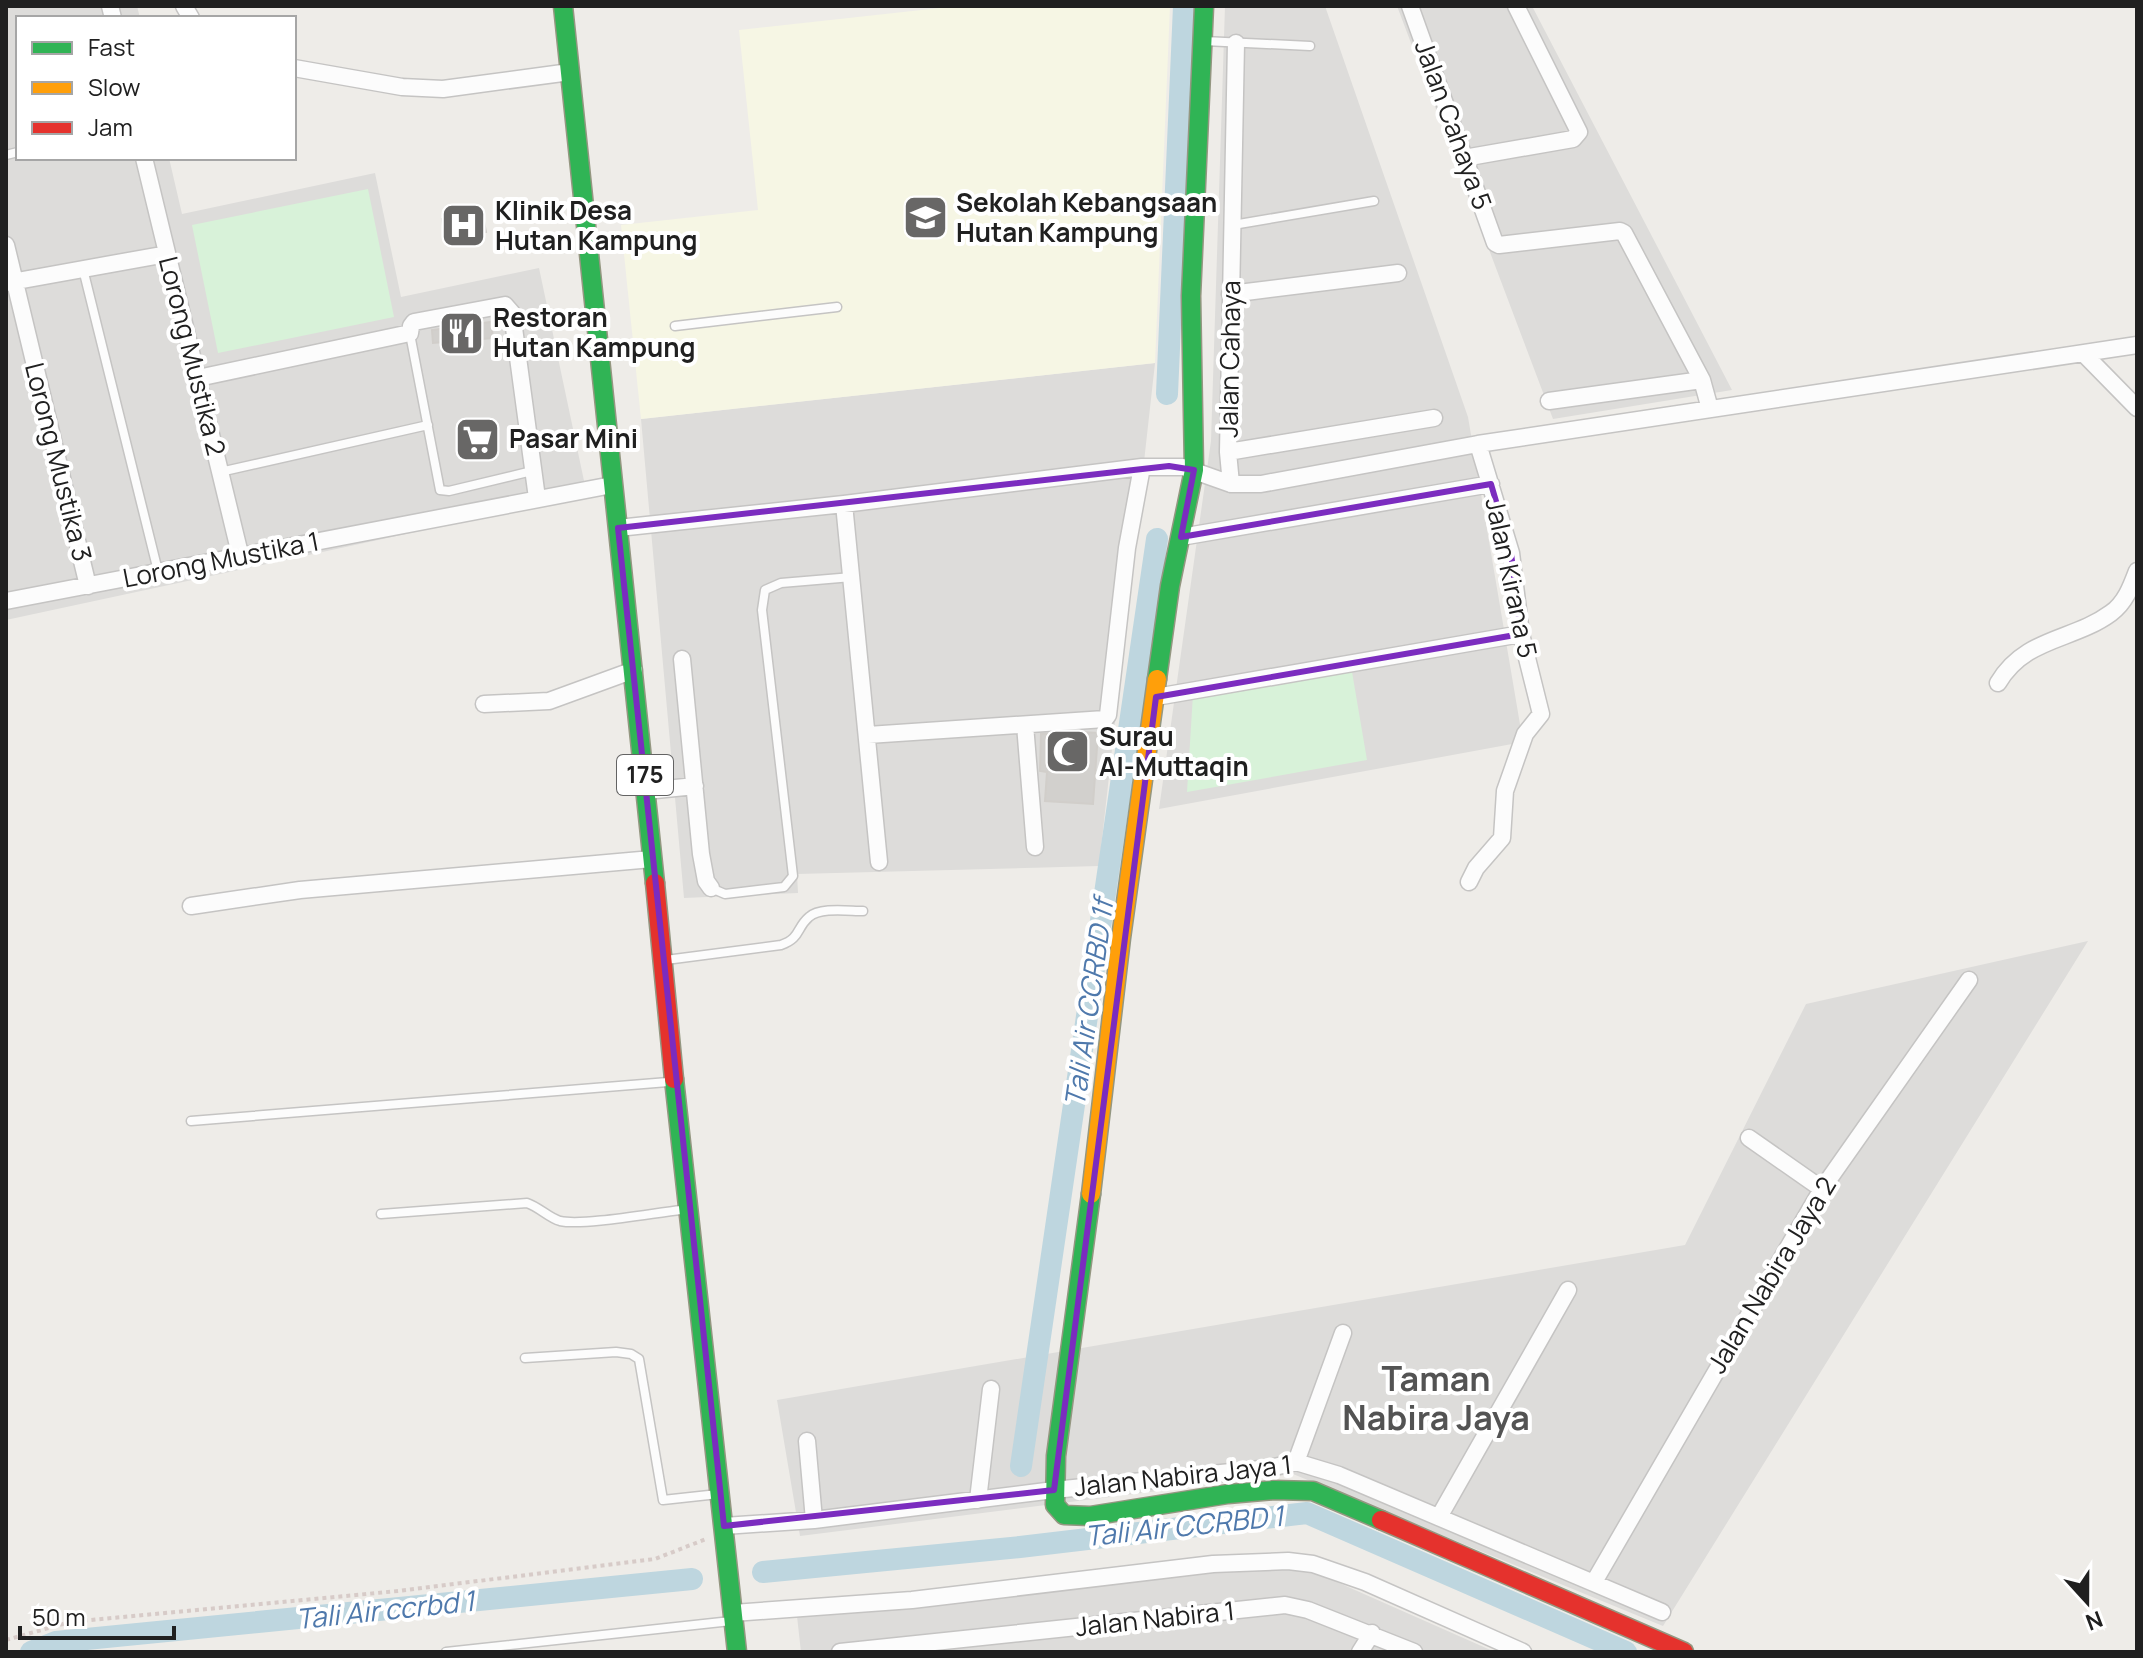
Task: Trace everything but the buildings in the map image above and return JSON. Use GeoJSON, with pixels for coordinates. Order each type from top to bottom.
{"type":"FeatureCollection","features":[{"type":"Feature","properties":{"kind":"street","name":"175"},"geometry":{"type":"LineString","coordinates":[[563,6],[634,670],[686,1209],[737,1652]]}},
{"type":"Feature","properties":{"kind":"street"},"geometry":{"type":"LineString","coordinates":[[1204,6],[1191,296],[1194,470],[1170,586],[1121,938],[1054,1490],[1059,1512],[1074,1517],[1228,1494],[1313,1491],[1684,1652]]}},
{"type":"Feature","properties":{"kind":"street","name":"Jalan Cahaya 5"},"geometry":{"type":"LineString","coordinates":[[1410,6],[1495,243],[1624,233],[1702,380]]}},
{"type":"Feature","properties":{"kind":"street"},"geometry":{"type":"LineString","coordinates":[[1464,158],[1573,139],[1579,132],[1516,6]]}},
{"type":"Feature","properties":{"kind":"street","name":"Jalan Cahaya"},"geometry":{"type":"LineString","coordinates":[[1231,484],[1228,452],[1236,43]]}},
{"type":"Feature","properties":{"kind":"street"},"geometry":{"type":"LineString","coordinates":[[296,68],[402,87],[443,89],[570,72]]}},
{"type":"Feature","properties":{"kind":"street","name":"Lorong Mustika 2"},"geometry":{"type":"LineString","coordinates":[[144,160],[240,554]]}},
{"type":"Feature","properties":{"kind":"street","name":"Lorong Mustika 3"},"geometry":{"type":"LineString","coordinates":[[6,245],[10,283],[88,586]]}},
{"type":"Feature","properties":{"kind":"street"},"geometry":{"type":"LineString","coordinates":[[10,283],[167,254]]}},
{"type":"Feature","properties":{"kind":"street"},"geometry":{"type":"LineString","coordinates":[[1230,294],[1398,273]]}},
{"type":"Feature","properties":{"kind":"street"},"geometry":{"type":"LineString","coordinates":[[198,378],[410,333],[414,322],[505,305],[510,307],[537,498]]}},
{"type":"Feature","properties":{"kind":"street"},"geometry":{"type":"LineString","coordinates":[[618,528],[1142,467],[1183,467],[1231,484],[1261,484],[1478,444],[2137,345]]}},
{"type":"Feature","properties":{"kind":"street"},"geometry":{"type":"LineString","coordinates":[[2084,354],[2137,408]]}},
{"type":"Feature","properties":{"kind":"street"},"geometry":{"type":"LineString","coordinates":[[1549,401],[1702,380],[1710,409]]}},
{"type":"Feature","properties":{"kind":"street"},"geometry":{"type":"LineString","coordinates":[[1228,452],[1434,418]]}},
{"type":"Feature","properties":{"kind":"street","name":"Jalan Kirana 5"},"geometry":{"type":"LineString","coordinates":[[1469,882],[1476,868],[1502,838],[1509,777],[1525,734],[1541,714],[1521,634],[1511,553],[1478,444]]}},
{"type":"Feature","properties":{"kind":"street"},"geometry":{"type":"LineString","coordinates":[[868,735],[1100,722],[1108,715],[1127,548],[1142,467]]}},
{"type":"Feature","properties":{"kind":"street"},"geometry":{"type":"LineString","coordinates":[[1181,537],[1491,484]]}},
{"type":"Feature","properties":{"kind":"street","name":"Lorong Mustika 1"},"geometry":{"type":"LineString","coordinates":[[6,601],[612,485]]}},
{"type":"Feature","properties":{"kind":"street"},"geometry":{"type":"LineString","coordinates":[[844,504],[879,862]]}},
{"type":"Feature","properties":{"kind":"street"},"geometry":{"type":"LineString","coordinates":[[1998,683],[2014,661],[2111,613],[2126,596],[2137,571]]}},
{"type":"Feature","properties":{"kind":"street"},"geometry":{"type":"LineString","coordinates":[[1156,697],[1521,634]]}},
{"type":"Feature","properties":{"kind":"street"},"geometry":{"type":"LineString","coordinates":[[682,659],[701,854],[706,881],[711,888]]}},
{"type":"Feature","properties":{"kind":"street"},"geometry":{"type":"LineString","coordinates":[[484,704],[549,701],[634,670]]}},
{"type":"Feature","properties":{"kind":"street"},"geometry":{"type":"LineString","coordinates":[[1025,725],[1035,847]]}},
{"type":"Feature","properties":{"kind":"street"},"geometry":{"type":"LineString","coordinates":[[646,791],[695,786]]}},
{"type":"Feature","properties":{"kind":"street"},"geometry":{"type":"LineString","coordinates":[[191,906],[300,890],[652,859]]}},
{"type":"Feature","properties":{"kind":"street","name":"Jalan Nabira Jaya 2"},"geometry":{"type":"LineString","coordinates":[[1594,1582],[1822,1189],[1969,980]]}},
{"type":"Feature","properties":{"kind":"street"},"geometry":{"type":"LineString","coordinates":[[1749,1138],[1822,1189]]}},
{"type":"Feature","properties":{"kind":"street"},"geometry":{"type":"LineString","coordinates":[[1439,1517],[1568,1290]]}},
{"type":"Feature","properties":{"kind":"street"},"geometry":{"type":"LineString","coordinates":[[1296,1462],[1343,1333]]}},
{"type":"Feature","properties":{"kind":"street"},"geometry":{"type":"LineString","coordinates":[[978,1500],[991,1389]]}},
{"type":"Feature","properties":{"kind":"street"},"geometry":{"type":"LineString","coordinates":[[807,1441],[814,1520]]}},
{"type":"Feature","properties":{"kind":"street","name":"Jalan Nabira Jaya 1"},"geometry":{"type":"LineString","coordinates":[[725,1534],[814,1520],[1054,1490],[1270,1468],[1296,1462],[1329,1471],[1662,1612]]}},
{"type":"Feature","properties":{"kind":"street"},"geometry":{"type":"LineString","coordinates":[[733,1617],[912,1600],[1213,1564],[1288,1561],[1313,1564],[1365,1582],[1523,1652]]}},
{"type":"Feature","properties":{"kind":"street","name":"Jalan Nabira 1"},"geometry":{"type":"LineString","coordinates":[[840,1652],[1285,1605],[1372,1633],[1414,1652]]}},
{"type":"Feature","properties":{"kind":"street"},"geometry":{"type":"LineString","coordinates":[[1360,1652],[1372,1633]]}},
{"type":"Feature","properties":{"kind":"lane"},"geometry":{"type":"LineString","coordinates":[[1203,41],[1310,46]]}},
{"type":"Feature","properties":{"kind":"lane"},"geometry":{"type":"LineString","coordinates":[[1231,225],[1374,201]]}},
{"type":"Feature","properties":{"kind":"lane"},"geometry":{"type":"LineString","coordinates":[[83,269],[158,571]]}},
{"type":"Feature","properties":{"kind":"lane"},"geometry":{"type":"LineString","coordinates":[[675,326],[837,307]]}},
{"type":"Feature","properties":{"kind":"lane"},"geometry":{"type":"LineString","coordinates":[[410,333],[440,490],[449,491],[532,471]]}},
{"type":"Feature","properties":{"kind":"lane"},"geometry":{"type":"LineString","coordinates":[[220,472],[428,425]]}},
{"type":"Feature","properties":{"kind":"lane"},"geometry":{"type":"LineString","coordinates":[[711,888],[725,894],[784,887],[793,876],[762,610],[765,590],[781,583],[853,577]]}},
{"type":"Feature","properties":{"kind":"lane"},"geometry":{"type":"LineString","coordinates":[[662,961],[781,945],[797,937],[809,917],[822,912],[863,911]]}},
{"type":"Feature","properties":{"kind":"lane"},"geometry":{"type":"LineString","coordinates":[[191,1121],[673,1082]]}},
{"type":"Feature","properties":{"kind":"lane"},"geometry":{"type":"LineString","coordinates":[[381,1214],[527,1203],[537,1206],[554,1219],[577,1222],[686,1209]]}},
{"type":"Feature","properties":{"kind":"lane"},"geometry":{"type":"LineString","coordinates":[[525,1358],[616,1352],[631,1354],[639,1359],[663,1500],[719,1494]]}},
{"type":"Feature","properties":{"kind":"lane"},"geometry":{"type":"LineString","coordinates":[[446,1652],[733,1617]]}},
{"type":"Feature","properties":{"kind":"path"},"geometry":{"type":"LineString","coordinates":[[6,1640],[70,1622],[398,1591],[655,1559],[725,1534]]}},
{"type":"Feature","properties":{"kind":"highlighted area"},"geometry":{"type":"Polygon","coordinates":[[[1169,466],[1194,470],[1181,537],[1491,484],[1511,553],[1521,634],[1156,697],[1054,1490],[724,1526],[618,528],[1169,466]]]}},
{"type":"Feature","properties":{"kind":"shaded area"},"geometry":{"type":"Polygon","coordinates":[[[6,6],[137,6],[140,16],[16,16],[16,160],[169,160],[182,214],[375,173],[401,297],[539,268],[587,495],[6,620],[6,6]]]}},
{"type":"Feature","properties":{"kind":"shaded area","name":"Sekolah Kebangsaan Hutan Kampung"},"geometry":{"type":"Polygon","coordinates":[[[958,6],[1170,6],[1155,363],[641,419],[621,225],[758,210],[739,30],[958,6]]]}},
{"type":"Feature","properties":{"kind":"shaded area"},"geometry":{"type":"Polygon","coordinates":[[[1225,6],[1325,6],[1468,417],[1523,742],[1159,809],[1211,441],[1225,6]]]}},
{"type":"Feature","properties":{"kind":"shaded area"},"geometry":{"type":"Polygon","coordinates":[[[1397,6],[1532,6],[1732,390],[1553,419],[1397,6]]]}},
{"type":"Feature","properties":{"kind":"shaded area"},"geometry":{"type":"Polygon","coordinates":[[[1155,363],[1099,866],[797,874],[798,893],[684,898],[641,419],[1155,363]]]}},
{"type":"Feature","properties":{"kind":"shaded area","name":"Taman Nabira Jaya"},"geometry":{"type":"Polygon","coordinates":[[[2088,941],[1663,1626],[1293,1474],[800,1536],[777,1400],[1685,1245],[1806,1004],[2088,941]]]}},
{"type":"Feature","properties":{"kind":"shaded area"},"geometry":{"type":"Polygon","coordinates":[[[1294,1563],[1495,1652],[801,1652],[797,1616],[1294,1563]]]}},
{"type":"Feature","properties":{"kind":"green space"},"geometry":{"type":"Polygon","coordinates":[[[368,189],[394,317],[218,353],[192,225],[368,189]]]}},
{"type":"Feature","properties":{"kind":"green space"},"geometry":{"type":"Polygon","coordinates":[[[1351,666],[1367,760],[1187,792],[1193,694],[1351,666]]]}},
{"type":"Feature","properties":{"kind":"waterway","name":"Tali Air CCRBD 1f"},"geometry":{"type":"LineString","coordinates":[[1167,394],[1184,6]]}},
{"type":"Feature","properties":{"kind":"waterway","name":"Tali Air CCRBD 1f"},"geometry":{"type":"LineString","coordinates":[[1021,1466],[1157,539]]}},
{"type":"Feature","properties":{"kind":"waterway","name":"Tali Air CCRBD 1"},"geometry":{"type":"LineString","coordinates":[[763,1572],[1020,1547],[1307,1513],[1626,1652]]}},
{"type":"Feature","properties":{"kind":"waterway","name":"Tali Air ccrbd 1"},"geometry":{"type":"LineString","coordinates":[[31,1652],[56,1642],[692,1579]]}},
{"type":"Feature","properties":{"kind":"traffic: fast"},"geometry":{"type":"LineString","coordinates":[[563,6],[655,883]]}},
{"type":"Feature","properties":{"kind":"traffic: fast"},"geometry":{"type":"LineString","coordinates":[[1157,679],[1170,586],[1194,470],[1191,296],[1204,6]]}},
{"type":"Feature","properties":{"kind":"traffic: fast"},"geometry":{"type":"LineString","coordinates":[[674,1079],[737,1652]]}},
{"type":"Feature","properties":{"kind":"traffic: fast"},"geometry":{"type":"LineString","coordinates":[[1091,1194],[1056,1456],[1055,1505],[1064,1515],[1090,1516],[1228,1494],[1313,1491],[1381,1520]]}},
{"type":"Feature","properties":{"kind":"traffic: slow"},"geometry":{"type":"LineString","coordinates":[[1091,1194],[1121,938],[1157,679]]}},
{"type":"Feature","properties":{"kind":"traffic: jam"},"geometry":{"type":"LineString","coordinates":[[655,883],[674,1079]]}},
{"type":"Feature","properties":{"kind":"traffic: jam"},"geometry":{"type":"LineString","coordinates":[[1381,1520],[1684,1652]]}},
{"type":"Feature","properties":{"kind":"place","name":"Sekolah Kebangsaan Hutan Kampung"},"geometry":{"type":"Point","coordinates":[925,218]}},
{"type":"Feature","properties":{"kind":"place","name":"Klinik Desa Hutan Kampung"},"geometry":{"type":"Point","coordinates":[464,226]}},
{"type":"Feature","properties":{"kind":"place","name":"Restoran Hutan Kampung"},"geometry":{"type":"Point","coordinates":[462,333]}},
{"type":"Feature","properties":{"kind":"place","name":"Pasar Mini"},"geometry":{"type":"Point","coordinates":[478,439]}},
{"type":"Feature","properties":{"kind":"place","name":"Surau Al-Muttaqin"},"geometry":{"type":"Point","coordinates":[1068,752]}},
{"type":"Feature","properties":{"kind":"district","name":"Taman Nabira Jaya"},"geometry":{"type":"Point","coordinates":[1436,1398]}}]}
